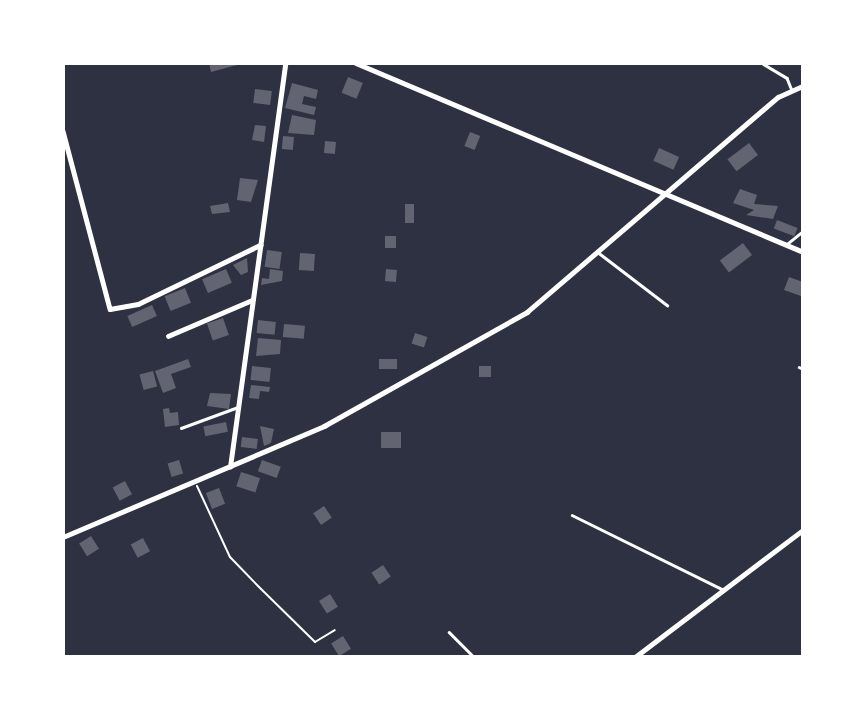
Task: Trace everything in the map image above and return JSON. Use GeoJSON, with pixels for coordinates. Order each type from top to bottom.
{"type":"FeatureCollection","features":[{"type":"Feature","properties":{"kind":"street"},"geometry":{"type":"LineString","coordinates":[[230,468],[285,63]]}},
{"type":"Feature","properties":{"kind":"street"},"geometry":{"type":"LineString","coordinates":[[356,63],[803,252]]}},
{"type":"Feature","properties":{"kind":"street"},"geometry":{"type":"LineString","coordinates":[[63,537],[324,426],[527,312],[791,88],[803,86]]}},
{"type":"Feature","properties":{"kind":"street"},"geometry":{"type":"LineString","coordinates":[[63,131],[110,309],[138,304],[261,244]]}},
{"type":"Feature","properties":{"kind":"street"},"geometry":{"type":"LineString","coordinates":[[168,336],[253,299]]}},
{"type":"Feature","properties":{"kind":"street"},"geometry":{"type":"LineString","coordinates":[[635,657],[803,530]]}},
{"type":"Feature","properties":{"kind":"lane"},"geometry":{"type":"LineString","coordinates":[[762,63],[787,78],[791,88]]}},
{"type":"Feature","properties":{"kind":"lane"},"geometry":{"type":"LineString","coordinates":[[786,245],[803,231]]}},
{"type":"Feature","properties":{"kind":"lane"},"geometry":{"type":"LineString","coordinates":[[599,253],[667,306]]}},
{"type":"Feature","properties":{"kind":"lane"},"geometry":{"type":"LineString","coordinates":[[181,428],[239,407]]}},
{"type":"Feature","properties":{"kind":"lane"},"geometry":{"type":"LineString","coordinates":[[572,515],[725,591]]}},
{"type":"Feature","properties":{"kind":"lane"},"geometry":{"type":"LineString","coordinates":[[449,632],[474,657]]}},
{"type":"Feature","properties":{"kind":"path"},"geometry":{"type":"LineString","coordinates":[[195,482],[230,557],[316,642],[335,630]]}},
{"type":"Feature","properties":{"kind":"building"},"geometry":{"type":"Polygon","coordinates":[[[209,63],[237,63],[237,65],[211,72],[209,63]]]}},
{"type":"Feature","properties":{"kind":"building"},"geometry":{"type":"Polygon","coordinates":[[[348,77],[363,83],[356,99],[342,93],[348,77]]]}},
{"type":"Feature","properties":{"kind":"building"},"geometry":{"type":"Polygon","coordinates":[[[292,83],[318,90],[316,99],[304,96],[302,104],[316,107],[314,115],[285,108],[292,83]]]}},
{"type":"Feature","properties":{"kind":"building"},"geometry":{"type":"Polygon","coordinates":[[[255,89],[272,91],[270,105],[253,103],[255,89]]]}},
{"type":"Feature","properties":{"kind":"building"},"geometry":{"type":"Polygon","coordinates":[[[292,115],[316,120],[314,135],[288,133],[292,115]]]}},
{"type":"Feature","properties":{"kind":"building"},"geometry":{"type":"Polygon","coordinates":[[[255,125],[266,126],[264,142],[252,140],[255,125]]]}},
{"type":"Feature","properties":{"kind":"building"},"geometry":{"type":"Polygon","coordinates":[[[470,132],[480,136],[475,150],[464,146],[470,132]]]}},
{"type":"Feature","properties":{"kind":"building"},"geometry":{"type":"Polygon","coordinates":[[[283,136],[294,137],[293,150],[282,149],[283,136]]]}},
{"type":"Feature","properties":{"kind":"building"},"geometry":{"type":"Polygon","coordinates":[[[325,141],[336,142],[335,154],[324,153],[325,141]]]}},
{"type":"Feature","properties":{"kind":"building"},"geometry":{"type":"Polygon","coordinates":[[[749,143],[758,155],[736,171],[727,159],[749,143]]]}},
{"type":"Feature","properties":{"kind":"building"},"geometry":{"type":"Polygon","coordinates":[[[659,148],[679,157],[673,170],[653,161],[659,148]]]}},
{"type":"Feature","properties":{"kind":"building"},"geometry":{"type":"Polygon","coordinates":[[[240,178],[258,180],[251,202],[237,200],[240,178]]]}},
{"type":"Feature","properties":{"kind":"building"},"geometry":{"type":"Polygon","coordinates":[[[740,189],[757,195],[754,204],[778,206],[773,219],[746,215],[754,210],[733,203],[740,189]]]}},
{"type":"Feature","properties":{"kind":"building"},"geometry":{"type":"Polygon","coordinates":[[[228,203],[230,212],[212,214],[210,206],[228,203]]]}},
{"type":"Feature","properties":{"kind":"building"},"geometry":{"type":"Polygon","coordinates":[[[405,204],[414,204],[414,223],[405,223],[405,204]]]}},
{"type":"Feature","properties":{"kind":"building"},"geometry":{"type":"Polygon","coordinates":[[[777,220],[798,228],[794,236],[774,228],[777,220]]]}},
{"type":"Feature","properties":{"kind":"building"},"geometry":{"type":"Polygon","coordinates":[[[385,236],[396,236],[396,248],[385,248],[385,236]]]}},
{"type":"Feature","properties":{"kind":"building"},"geometry":{"type":"Polygon","coordinates":[[[743,243],[752,255],[729,272],[720,260],[743,243]]]}},
{"type":"Feature","properties":{"kind":"building"},"geometry":{"type":"Polygon","coordinates":[[[267,250],[282,252],[279,269],[265,267],[267,250]]]}},
{"type":"Feature","properties":{"kind":"building"},"geometry":{"type":"Polygon","coordinates":[[[300,253],[315,254],[314,271],[299,270],[300,253]]]}},
{"type":"Feature","properties":{"kind":"building"},"geometry":{"type":"Polygon","coordinates":[[[247,258],[248,272],[241,275],[233,265],[247,258]]]}},
{"type":"Feature","properties":{"kind":"building"},"geometry":{"type":"Polygon","coordinates":[[[226,269],[232,283],[208,293],[202,279],[226,269]]]}},
{"type":"Feature","properties":{"kind":"building"},"geometry":{"type":"Polygon","coordinates":[[[270,269],[283,271],[282,281],[261,285],[262,278],[269,279],[270,269]]]}},
{"type":"Feature","properties":{"kind":"building"},"geometry":{"type":"Polygon","coordinates":[[[386,269],[397,270],[396,282],[385,281],[386,269]]]}},
{"type":"Feature","properties":{"kind":"building"},"geometry":{"type":"Polygon","coordinates":[[[789,277],[803,282],[801,296],[784,290],[789,277]]]}},
{"type":"Feature","properties":{"kind":"building"},"geometry":{"type":"Polygon","coordinates":[[[185,288],[191,303],[171,311],[165,296],[185,288]]]}},
{"type":"Feature","properties":{"kind":"building"},"geometry":{"type":"Polygon","coordinates":[[[152,305],[157,316],[132,327],[127,316],[152,305]]]}},
{"type":"Feature","properties":{"kind":"building"},"geometry":{"type":"Polygon","coordinates":[[[223,318],[229,335],[213,341],[207,324],[223,318]]]}},
{"type":"Feature","properties":{"kind":"building"},"geometry":{"type":"Polygon","coordinates":[[[258,320],[276,322],[275,335],[257,333],[258,320]]]}},
{"type":"Feature","properties":{"kind":"building"},"geometry":{"type":"Polygon","coordinates":[[[284,324],[305,326],[304,339],[283,337],[284,324]]]}},
{"type":"Feature","properties":{"kind":"building"},"geometry":{"type":"Polygon","coordinates":[[[415,333],[427,337],[424,347],[412,343],[415,333]]]}},
{"type":"Feature","properties":{"kind":"building"},"geometry":{"type":"Polygon","coordinates":[[[258,338],[281,340],[280,354],[256,356],[258,338]]]}},
{"type":"Feature","properties":{"kind":"building"},"geometry":{"type":"Polygon","coordinates":[[[188,359],[191,367],[171,374],[176,388],[163,393],[155,371],[188,359]]]}},
{"type":"Feature","properties":{"kind":"building"},"geometry":{"type":"Polygon","coordinates":[[[379,359],[397,359],[397,369],[379,369],[379,359]]]}},
{"type":"Feature","properties":{"kind":"building"},"geometry":{"type":"Polygon","coordinates":[[[252,366],[271,368],[269,382],[251,380],[252,366]]]}},
{"type":"Feature","properties":{"kind":"building"},"geometry":{"type":"Polygon","coordinates":[[[479,366],[491,366],[491,377],[479,377],[479,366]]]}},
{"type":"Feature","properties":{"kind":"building"},"geometry":{"type":"Polygon","coordinates":[[[153,371],[157,386],[144,390],[139,375],[153,371]]]}},
{"type":"Feature","properties":{"kind":"building"},"geometry":{"type":"Polygon","coordinates":[[[251,385],[270,387],[269,392],[260,391],[259,399],[249,398],[251,385]]]}},
{"type":"Feature","properties":{"kind":"building"},"geometry":{"type":"Polygon","coordinates":[[[210,393],[231,394],[229,409],[207,406],[210,393]]]}},
{"type":"Feature","properties":{"kind":"building"},"geometry":{"type":"Polygon","coordinates":[[[169,408],[170,413],[178,412],[179,425],[165,427],[163,409],[169,408]]]}},
{"type":"Feature","properties":{"kind":"building"},"geometry":{"type":"Polygon","coordinates":[[[226,422],[228,432],[205,436],[203,426],[226,422]]]}},
{"type":"Feature","properties":{"kind":"building"},"geometry":{"type":"Polygon","coordinates":[[[260,426],[274,429],[271,443],[264,446],[260,426]]]}},
{"type":"Feature","properties":{"kind":"building"},"geometry":{"type":"Polygon","coordinates":[[[381,432],[401,432],[401,448],[381,448],[381,432]]]}},
{"type":"Feature","properties":{"kind":"building"},"geometry":{"type":"Polygon","coordinates":[[[242,437],[258,439],[257,449],[241,447],[242,437]]]}},
{"type":"Feature","properties":{"kind":"building"},"geometry":{"type":"Polygon","coordinates":[[[179,460],[183,473],[172,477],[168,464],[179,460]]]}},
{"type":"Feature","properties":{"kind":"building"},"geometry":{"type":"Polygon","coordinates":[[[262,460],[281,467],[277,478],[258,471],[262,460]]]}},
{"type":"Feature","properties":{"kind":"building"},"geometry":{"type":"Polygon","coordinates":[[[241,472],[260,478],[255,492],[236,486],[241,472]]]}},
{"type":"Feature","properties":{"kind":"building"},"geometry":{"type":"Polygon","coordinates":[[[125,481],[132,494],[120,501],[113,488],[125,481]]]}},
{"type":"Feature","properties":{"kind":"building"},"geometry":{"type":"Polygon","coordinates":[[[219,488],[225,504],[212,509],[206,493],[219,488]]]}},
{"type":"Feature","properties":{"kind":"building"},"geometry":{"type":"Polygon","coordinates":[[[324,506],[332,518],[321,525],[313,513],[324,506]]]}},
{"type":"Feature","properties":{"kind":"building"},"geometry":{"type":"Polygon","coordinates":[[[91,536],[99,549],[87,556],[79,543],[91,536]]]}},
{"type":"Feature","properties":{"kind":"building"},"geometry":{"type":"Polygon","coordinates":[[[143,538],[150,551],[138,558],[131,545],[143,538]]]}},
{"type":"Feature","properties":{"kind":"building"},"geometry":{"type":"Polygon","coordinates":[[[383,565],[391,577],[379,584],[371,573],[383,565]]]}},
{"type":"Feature","properties":{"kind":"building"},"geometry":{"type":"Polygon","coordinates":[[[330,594],[338,607],[327,614],[319,601],[330,594]]]}},
{"type":"Feature","properties":{"kind":"building"},"geometry":{"type":"Polygon","coordinates":[[[343,636],[351,649],[339,656],[331,643],[343,636]]]}}]}
